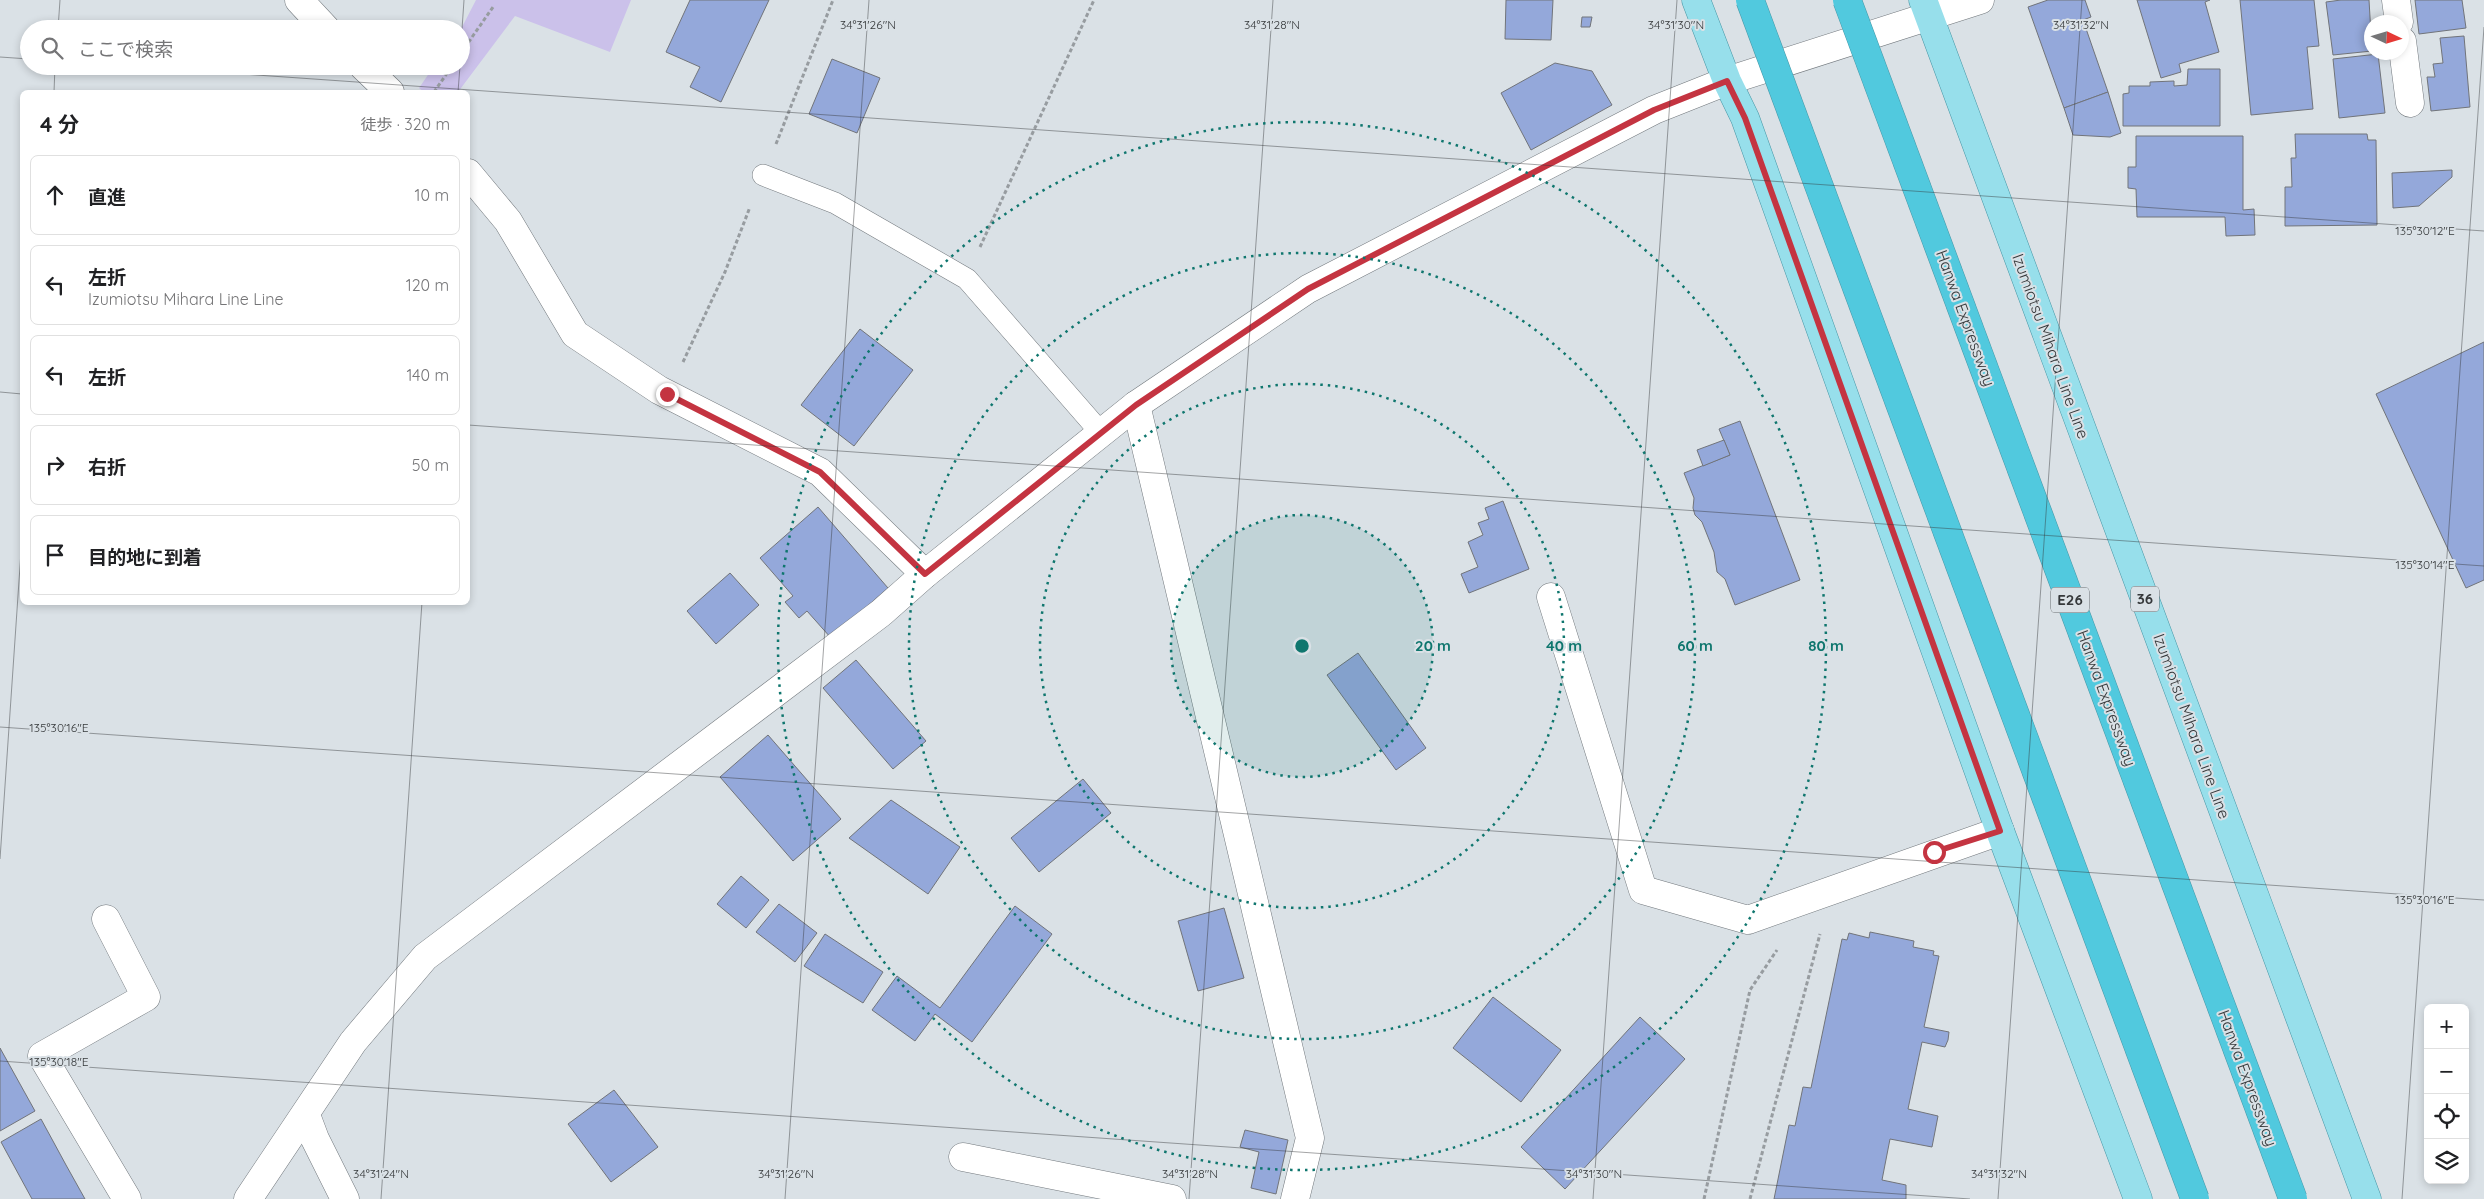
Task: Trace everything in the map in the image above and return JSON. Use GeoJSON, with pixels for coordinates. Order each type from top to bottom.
{"type":"FeatureCollection","features":[{"type":"Feature","properties":{"kind":"highway"},"geometry":{"type":"LineString","coordinates":[[1750,0],[2195,1199]]}},
{"type":"Feature","properties":{"kind":"highway","name":"Hanwa Expressway"},"geometry":{"type":"LineString","coordinates":[[1847,0],[2293,1199]]}},
{"type":"Feature","properties":{"kind":"main road"},"geometry":{"type":"LineString","coordinates":[[1696,0],[1727,81],[1745,118],[2000,831],[2138,1199]]}},
{"type":"Feature","properties":{"kind":"main road","name":"Izumiotsu Mihara Line Line"},"geometry":{"type":"LineString","coordinates":[[1926,8],[2367,1199]]}},
{"type":"Feature","properties":{"kind":"street"},"geometry":{"type":"LineString","coordinates":[[299,0],[318,20]]}},
{"type":"Feature","properties":{"kind":"street"},"geometry":{"type":"LineString","coordinates":[[248,1199],[306,1115],[353,1042],[425,957],[881,613],[925,574],[1136,405],[1308,289],[1654,110],[1727,81],[1926,8],[1980,0]]}},
{"type":"Feature","properties":{"kind":"street"},"geometry":{"type":"LineString","coordinates":[[2396,0],[2398,15]]}},
{"type":"Feature","properties":{"kind":"street"},"geometry":{"type":"LineString","coordinates":[[2404,60],[2410,103]]}},
{"type":"Feature","properties":{"kind":"street"},"geometry":{"type":"LineString","coordinates":[[372,75],[388,90]]}},
{"type":"Feature","properties":{"kind":"street"},"geometry":{"type":"LineString","coordinates":[[470,175],[508,221],[575,334],[659,390],[820,472],[925,574]]}},
{"type":"Feature","properties":{"kind":"street"},"geometry":{"type":"LineString","coordinates":[[1136,405],[1310,1138],[1295,1199]]}},
{"type":"Feature","properties":{"kind":"street"},"geometry":{"type":"LineString","coordinates":[[1551,597],[1643,890],[1748,920],[2000,831]]}},
{"type":"Feature","properties":{"kind":"street"},"geometry":{"type":"LineString","coordinates":[[106,919],[146,997],[42,1056],[128,1199]]}},
{"type":"Feature","properties":{"kind":"street"},"geometry":{"type":"LineString","coordinates":[[306,1115],[315,1139],[345,1199]]}},
{"type":"Feature","properties":{"kind":"street"},"geometry":{"type":"LineString","coordinates":[[962,1157],[1172,1199]]}},
{"type":"Feature","properties":{"kind":"lane"},"geometry":{"type":"LineString","coordinates":[[763,176],[835,204],[967,279],[1102,434]]}},
{"type":"Feature","properties":{"kind":"path"},"geometry":{"type":"LineString","coordinates":[[967,279],[989,223],[1094,0]]}},
{"type":"Feature","properties":{"kind":"path"},"geometry":{"type":"LineString","coordinates":[[470,40],[493,7]]}},
{"type":"Feature","properties":{"kind":"path"},"geometry":{"type":"LineString","coordinates":[[435,90],[446,75]]}},
{"type":"Feature","properties":{"kind":"path"},"geometry":{"type":"LineString","coordinates":[[1750,1199],[1821,930],[1813,933]]}},
{"type":"Feature","properties":{"kind":"path"},"geometry":{"type":"LineString","coordinates":[[1704,1199],[1750,990],[1782,943]]}},
{"type":"Feature","properties":{"kind":"shaded area"},"geometry":{"type":"Polygon","coordinates":[[[476,0],[631,0],[610,52],[515,16],[460,90],[422,90],[419,88],[428,75],[470,75],[470,20],[466,20],[476,0]]]}},
{"type":"Feature","properties":{"kind":"building"},"geometry":{"type":"Polygon","coordinates":[[[690,0],[769,0],[721,102],[690,87],[700,67],[666,52],[690,0]]]}},
{"type":"Feature","properties":{"kind":"building"},"geometry":{"type":"Polygon","coordinates":[[[1506,0],[1553,0],[1551,40],[1505,39],[1506,0]]]}},
{"type":"Feature","properties":{"kind":"building"},"geometry":{"type":"Polygon","coordinates":[[[2048,0],[2085,0],[2091,17],[2083,20],[2108,92],[2064,108],[2028,7],[2048,0]]]}},
{"type":"Feature","properties":{"kind":"building"},"geometry":{"type":"Polygon","coordinates":[[[2137,0],[2210,0],[2205,2],[2219,52],[2179,64],[2181,72],[2161,78],[2137,0]]]}},
{"type":"Feature","properties":{"kind":"building"},"geometry":{"type":"Polygon","coordinates":[[[2240,0],[2314,0],[2319,46],[2307,47],[2313,109],[2251,115],[2240,0]]]}},
{"type":"Feature","properties":{"kind":"building"},"geometry":{"type":"Polygon","coordinates":[[[2369,0],[2370,15],[2364,15],[2364,52],[2333,55],[2326,2],[2369,0]]]}},
{"type":"Feature","properties":{"kind":"building"},"geometry":{"type":"Polygon","coordinates":[[[2415,0],[2462,0],[2466,28],[2419,34],[2415,0]]]}},
{"type":"Feature","properties":{"kind":"building"},"geometry":{"type":"Polygon","coordinates":[[[1582,17],[1592,17],[1590,27],[1581,27],[1582,17]]]}},
{"type":"Feature","properties":{"kind":"building"},"geometry":{"type":"Polygon","coordinates":[[[2464,36],[2470,107],[2431,111],[2427,77],[2435,77],[2433,64],[2443,63],[2440,38],[2464,36]]]}},
{"type":"Feature","properties":{"kind":"building"},"geometry":{"type":"Polygon","coordinates":[[[2364,56],[2364,60],[2379,60],[2385,113],[2339,118],[2333,59],[2364,56]]]}},
{"type":"Feature","properties":{"kind":"building"},"geometry":{"type":"Polygon","coordinates":[[[832,59],[880,78],[857,133],[809,114],[832,59]]]}},
{"type":"Feature","properties":{"kind":"building"},"geometry":{"type":"Polygon","coordinates":[[[1555,63],[1592,71],[1612,105],[1531,150],[1501,93],[1555,63]]]}},
{"type":"Feature","properties":{"kind":"building"},"geometry":{"type":"Polygon","coordinates":[[[2188,69],[2220,69],[2220,126],[2123,126],[2123,94],[2129,93],[2129,86],[2150,86],[2150,82],[2174,81],[2174,86],[2187,85],[2188,69]]]}},
{"type":"Feature","properties":{"kind":"building"},"geometry":{"type":"Polygon","coordinates":[[[2108,92],[2121,133],[2110,137],[2073,135],[2064,108],[2108,92]]]}},
{"type":"Feature","properties":{"kind":"building"},"geometry":{"type":"Polygon","coordinates":[[[2295,134],[2367,134],[2368,140],[2376,140],[2377,225],[2285,226],[2285,187],[2292,187],[2291,158],[2296,158],[2295,134]]]}},
{"type":"Feature","properties":{"kind":"building"},"geometry":{"type":"Polygon","coordinates":[[[2136,136],[2243,136],[2243,210],[2254,209],[2255,235],[2226,236],[2225,217],[2137,217],[2136,189],[2128,188],[2128,167],[2136,167],[2136,136]]]}},
{"type":"Feature","properties":{"kind":"building"},"geometry":{"type":"Polygon","coordinates":[[[2452,170],[2452,177],[2419,206],[2393,208],[2392,173],[2452,170]]]}},
{"type":"Feature","properties":{"kind":"building"},"geometry":{"type":"Polygon","coordinates":[[[860,329],[913,370],[854,446],[801,405],[860,329]]]}},
{"type":"Feature","properties":{"kind":"building"},"geometry":{"type":"Polygon","coordinates":[[[2484,342],[2484,580],[2466,588],[2376,394],[2484,342]]]}},
{"type":"Feature","properties":{"kind":"building"},"geometry":{"type":"Polygon","coordinates":[[[1740,421],[1800,580],[1735,605],[1725,579],[1717,572],[1714,552],[1702,522],[1695,515],[1693,508],[1694,498],[1684,473],[1730,455],[1719,429],[1740,421]]]}},
{"type":"Feature","properties":{"kind":"building"},"geometry":{"type":"Polygon","coordinates":[[[1724,440],[1730,455],[1703,466],[1697,450],[1724,440]]]}},
{"type":"Feature","properties":{"kind":"building"},"geometry":{"type":"Polygon","coordinates":[[[1503,501],[1529,569],[1469,593],[1461,574],[1478,567],[1468,542],[1483,535],[1478,523],[1489,519],[1485,508],[1503,501]]]}},
{"type":"Feature","properties":{"kind":"building"},"geometry":{"type":"Polygon","coordinates":[[[818,507],[888,588],[831,638],[807,611],[799,618],[785,602],[793,596],[760,558],[818,507]]]}},
{"type":"Feature","properties":{"kind":"building"},"geometry":{"type":"Polygon","coordinates":[[[730,573],[759,605],[716,644],[687,611],[730,573]]]}},
{"type":"Feature","properties":{"kind":"building"},"geometry":{"type":"Polygon","coordinates":[[[1358,653],[1426,748],[1396,770],[1327,675],[1358,653]]]}},
{"type":"Feature","properties":{"kind":"building"},"geometry":{"type":"Polygon","coordinates":[[[856,660],[926,741],[893,769],[823,688],[856,660]]]}},
{"type":"Feature","properties":{"kind":"building"},"geometry":{"type":"Polygon","coordinates":[[[768,735],[841,819],[793,861],[720,777],[768,735]]]}},
{"type":"Feature","properties":{"kind":"building"},"geometry":{"type":"Polygon","coordinates":[[[1083,779],[1111,813],[1039,872],[1011,838],[1083,779]]]}},
{"type":"Feature","properties":{"kind":"building"},"geometry":{"type":"Polygon","coordinates":[[[891,800],[960,847],[928,894],[849,838],[891,800]]]}},
{"type":"Feature","properties":{"kind":"building"},"geometry":{"type":"Polygon","coordinates":[[[741,876],[769,900],[746,928],[717,904],[741,876]]]}},
{"type":"Feature","properties":{"kind":"building"},"geometry":{"type":"Polygon","coordinates":[[[779,904],[817,933],[795,962],[756,932],[779,904]]]}},
{"type":"Feature","properties":{"kind":"building"},"geometry":{"type":"Polygon","coordinates":[[[1015,906],[1052,934],[972,1042],[935,1014],[915,1041],[872,1010],[897,976],[940,1008],[1015,906]]]}},
{"type":"Feature","properties":{"kind":"building"},"geometry":{"type":"Polygon","coordinates":[[[1224,908],[1244,978],[1198,991],[1178,921],[1224,908]]]}},
{"type":"Feature","properties":{"kind":"building"},"geometry":{"type":"Polygon","coordinates":[[[1870,932],[1914,941],[1913,947],[1934,951],[1933,955],[1939,956],[1924,1027],[1949,1032],[1948,1040],[1945,1047],[1922,1042],[1908,1109],[1938,1116],[1932,1147],[1890,1139],[1882,1180],[1906,1185],[1906,1199],[1774,1199],[1789,1125],[1795,1126],[1803,1087],[1811,1088],[1842,939],[1847,940],[1849,933],[1869,938],[1870,932]]]}},
{"type":"Feature","properties":{"kind":"building"},"geometry":{"type":"Polygon","coordinates":[[[825,934],[883,972],[863,1003],[804,966],[825,934]]]}},
{"type":"Feature","properties":{"kind":"building"},"geometry":{"type":"Polygon","coordinates":[[[1493,997],[1561,1050],[1521,1102],[1453,1048],[1493,997]]]}},
{"type":"Feature","properties":{"kind":"building"},"geometry":{"type":"Polygon","coordinates":[[[1640,1017],[1685,1059],[1565,1189],[1521,1147],[1640,1017]]]}},
{"type":"Feature","properties":{"kind":"building"},"geometry":{"type":"Polygon","coordinates":[[[0,1048],[35,1111],[0,1131],[0,1048]]]}},
{"type":"Feature","properties":{"kind":"building"},"geometry":{"type":"Polygon","coordinates":[[[614,1090],[658,1147],[611,1182],[568,1124],[614,1090]]]}},
{"type":"Feature","properties":{"kind":"building"},"geometry":{"type":"Polygon","coordinates":[[[41,1119],[85,1199],[32,1199],[1,1142],[41,1119]]]}},
{"type":"Feature","properties":{"kind":"building"},"geometry":{"type":"Polygon","coordinates":[[[1245,1130],[1288,1140],[1276,1194],[1251,1188],[1259,1152],[1240,1147],[1245,1130]]]}},
{"type":"Feature","properties":{"kind":"route"},"geometry":{"type":"LineString","coordinates":[[667,394],[820,472],[925,574],[1136,405],[1308,289],[1654,110],[1727,81],[1745,118],[2000,831],[1934,852]]}}]}
